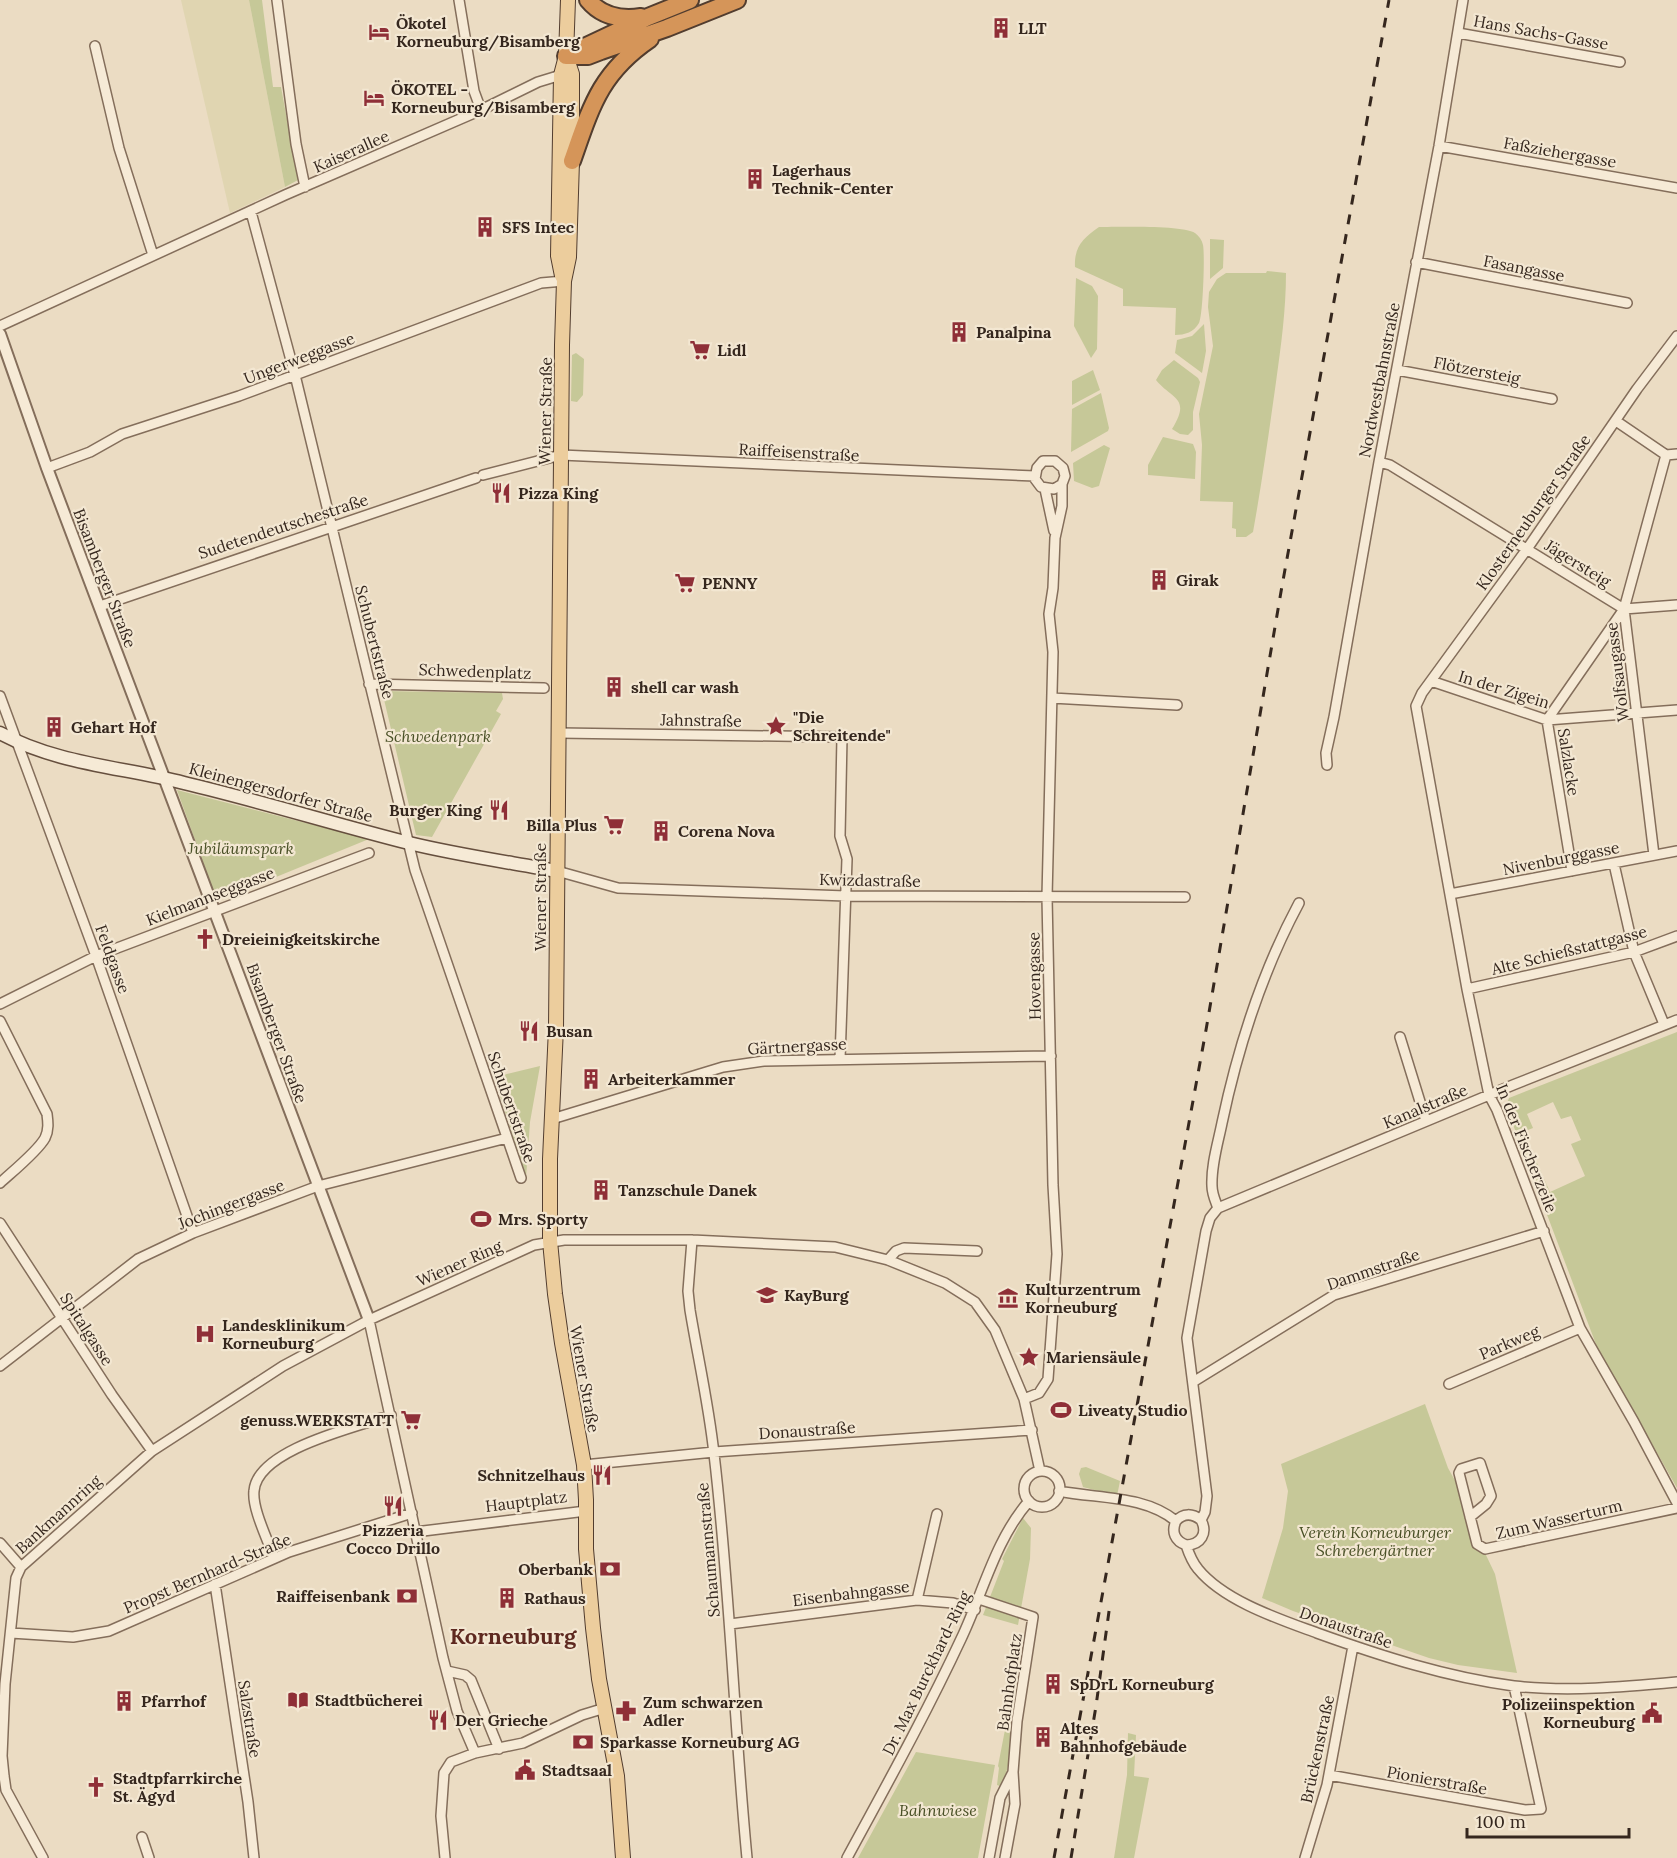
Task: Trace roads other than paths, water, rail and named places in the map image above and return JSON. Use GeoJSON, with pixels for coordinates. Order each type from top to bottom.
{"type":"FeatureCollection","features":[{"type":"Feature","properties":{"kind":"highway"},"geometry":{"type":"LineString","coordinates":[[588,0],[597,9],[614,17],[648,17]]}},
{"type":"Feature","properties":{"kind":"highway"},"geometry":{"type":"LineString","coordinates":[[566,56],[690,0]]}},
{"type":"Feature","properties":{"kind":"highway"},"geometry":{"type":"LineString","coordinates":[[566,56],[588,56],[737,0]]}},
{"type":"Feature","properties":{"kind":"highway"},"geometry":{"type":"LineString","coordinates":[[572,161],[592,105],[611,73],[637,48],[667,28]]}},
{"type":"Feature","properties":{"kind":"main road","name":"Wiener Straße"},"geometry":{"type":"LineString","coordinates":[[568,0],[566,56],[572,74],[572,161],[569,257],[564,281],[555,1076],[550,1159],[550,1241],[562,1343],[584,1466],[586,1511]]}},
{"type":"Feature","properties":{"kind":"main road","name":"Wiener Straße"},"geometry":{"type":"LineString","coordinates":[[564,281],[558,256],[556,76],[566,56]]}},
{"type":"Feature","properties":{"kind":"main road","name":"Kleinengersdorfer Straße"},"geometry":{"type":"LineString","coordinates":[[0,733],[17,742],[83,764],[165,778],[409,843],[486,860],[557,871]]}},
{"type":"Feature","properties":{"kind":"main road","name":"Hauptplatz"},"geometry":{"type":"LineString","coordinates":[[586,1511],[586,1549],[593,1628],[599,1679],[617,1776],[623,1858]]}},
{"type":"Feature","properties":{"kind":"street"},"geometry":{"type":"LineString","coordinates":[[277,0],[296,144],[305,187]]}},
{"type":"Feature","properties":{"kind":"street"},"geometry":{"type":"LineString","coordinates":[[459,0],[474,91],[481,110]]}},
{"type":"Feature","properties":{"kind":"street","name":"Nordwestbahnstraße"},"geometry":{"type":"LineString","coordinates":[[1327,765],[1326,753],[1463,0]]}},
{"type":"Feature","properties":{"kind":"street","name":"Hans Sachs-Gasse"},"geometry":{"type":"LineString","coordinates":[[1458,33],[1620,62]]}},
{"type":"Feature","properties":{"kind":"street"},"geometry":{"type":"LineString","coordinates":[[94,46],[120,148],[153,255]]}},
{"type":"Feature","properties":{"kind":"street","name":"Kaiserallee"},"geometry":{"type":"LineString","coordinates":[[0,326],[153,255],[556,76]]}},
{"type":"Feature","properties":{"kind":"street","name":"Faßziehergasse"},"geometry":{"type":"LineString","coordinates":[[1438,146],[1677,188]]}},
{"type":"Feature","properties":{"kind":"street","name":"Schubertstraße"},"geometry":{"type":"LineString","coordinates":[[251,212],[295,375],[415,870],[521,1178]]}},
{"type":"Feature","properties":{"kind":"street","name":"Fasangasse"},"geometry":{"type":"LineString","coordinates":[[1416,262],[1627,303]]}},
{"type":"Feature","properties":{"kind":"street","name":"Ungerweggasse"},"geometry":{"type":"LineString","coordinates":[[47,468],[90,452],[122,434],[240,396],[541,283],[564,281]]}},
{"type":"Feature","properties":{"kind":"street","name":"Bisamberger Straße"},"geometry":{"type":"LineString","coordinates":[[0,334],[47,468],[369,1320],[412,1513]]}},
{"type":"Feature","properties":{"kind":"street","name":"Klosterneuburger Straße"},"geometry":{"type":"LineString","coordinates":[[1416,706],[1422,693],[1677,336]]}},
{"type":"Feature","properties":{"kind":"street","name":"Flötzersteig"},"geometry":{"type":"LineString","coordinates":[[1397,370],[1552,399]]}},
{"type":"Feature","properties":{"kind":"street"},"geometry":{"type":"LineString","coordinates":[[1616,421],[1666,455],[1677,454]]}},
{"type":"Feature","properties":{"kind":"street","name":"Raiffeisenstraße"},"geometry":{"type":"LineString","coordinates":[[561,455],[1035,476]]}},
{"type":"Feature","properties":{"kind":"street","name":"Sudetendeutschestraße"},"geometry":{"type":"LineString","coordinates":[[100,606],[479,477],[561,455]]}},
{"type":"Feature","properties":{"kind":"street","name":"Wolfsaugasse"},"geometry":{"type":"LineString","coordinates":[[1654,855],[1624,609],[1666,455]]}},
{"type":"Feature","properties":{"kind":"street","name":"Hovengasse"},"geometry":{"type":"LineString","coordinates":[[1024,1400],[1039,1393],[1048,1379],[1056,1277],[1047,897],[1053,652],[1049,614],[1053,588],[1055,538],[1062,506],[1064,472],[1060,464],[1048,460],[1041,463],[1035,476]]}},
{"type":"Feature","properties":{"kind":"street","name":"Jägersteig"},"geometry":{"type":"LineString","coordinates":[[1379,462],[1390,465],[1624,609]]}},
{"type":"Feature","properties":{"kind":"street"},"geometry":{"type":"LineString","coordinates":[[1035,476],[1038,485],[1045,489],[1054,489],[1062,484]]}},
{"type":"Feature","properties":{"kind":"street","name":"Hovengasse"},"geometry":{"type":"LineString","coordinates":[[1045,489],[1055,538]]}},
{"type":"Feature","properties":{"kind":"street"},"geometry":{"type":"LineString","coordinates":[[1624,609],[1677,605]]}},
{"type":"Feature","properties":{"kind":"street","name":"Salzlacke"},"geometry":{"type":"LineString","coordinates":[[1572,871],[1546,720],[1624,609]]}},
{"type":"Feature","properties":{"kind":"street","name":"In der Zigein"},"geometry":{"type":"LineString","coordinates":[[1431,681],[1546,720],[1677,710]]}},
{"type":"Feature","properties":{"kind":"street","name":"Schwedenplatz"},"geometry":{"type":"LineString","coordinates":[[369,684],[544,688]]}},
{"type":"Feature","properties":{"kind":"street","name":"Feldgasse"},"geometry":{"type":"LineString","coordinates":[[0,696],[42,805],[193,1233]]}},
{"type":"Feature","properties":{"kind":"street"},"geometry":{"type":"LineString","coordinates":[[1052,698],[1178,705]]}},
{"type":"Feature","properties":{"kind":"street","name":"In der Fischerzeile"},"geometry":{"type":"LineString","coordinates":[[1416,706],[1467,990],[1489,1095],[1497,1110],[1580,1328],[1635,1422],[1677,1506]]}},
{"type":"Feature","properties":{"kind":"street","name":"Jahnstraße"},"geometry":{"type":"LineString","coordinates":[[559,733],[842,737],[840,836],[847,859],[846,896]]}},
{"type":"Feature","properties":{"kind":"street","name":"Nivenburggasse"},"geometry":{"type":"LineString","coordinates":[[1450,894],[1677,851]]}},
{"type":"Feature","properties":{"kind":"street","name":"Kielmannseggasse"},"geometry":{"type":"LineString","coordinates":[[2,1003],[96,956],[369,853]]}},
{"type":"Feature","properties":{"kind":"street"},"geometry":{"type":"LineString","coordinates":[[1614,864],[1634,952],[1664,1024]]}},
{"type":"Feature","properties":{"kind":"street","name":"Kwizdastraße"},"geometry":{"type":"LineString","coordinates":[[557,871],[618,888],[846,896],[1185,897]]}},
{"type":"Feature","properties":{"kind":"street"},"geometry":{"type":"LineString","coordinates":[[840,1059],[846,896]]}},
{"type":"Feature","properties":{"kind":"street"},"geometry":{"type":"LineString","coordinates":[[1186,1545],[1197,1543],[1203,1537],[1204,1530],[1201,1520],[1205,1512],[1207,1496],[1186,1338],[1206,1231],[1210,1218],[1218,1208],[1213,1195],[1212,1177],[1215,1155],[1235,1069],[1269,966],[1299,903]]}},
{"type":"Feature","properties":{"kind":"street","name":"Alte Schießstattgasse"},"geometry":{"type":"LineString","coordinates":[[1467,990],[1634,952],[1677,936]]}},
{"type":"Feature","properties":{"kind":"street"},"geometry":{"type":"LineString","coordinates":[[0,991],[2,1003]]}},
{"type":"Feature","properties":{"kind":"street","name":"Kanalstraße"},"geometry":{"type":"LineString","coordinates":[[1218,1208],[1489,1095],[1677,1020]]}},
{"type":"Feature","properties":{"kind":"street"},"geometry":{"type":"LineString","coordinates":[[0,1021],[47,1114],[48,1127],[45,1139],[0,1183]]}},
{"type":"Feature","properties":{"kind":"street"},"geometry":{"type":"LineString","coordinates":[[1400,1037],[1426,1121]]}},
{"type":"Feature","properties":{"kind":"street","name":"Gärtnergasse"},"geometry":{"type":"LineString","coordinates":[[552,1119],[743,1063],[1051,1056]]}},
{"type":"Feature","properties":{"kind":"street","name":"Jochingergasse"},"geometry":{"type":"LineString","coordinates":[[0,1366],[138,1259],[193,1233],[318,1186],[507,1138]]}},
{"type":"Feature","properties":{"kind":"street","name":"Spitalgasse"},"geometry":{"type":"LineString","coordinates":[[0,1223],[112,1395],[152,1451]]}},
{"type":"Feature","properties":{"kind":"street","name":"Dammstraße"},"geometry":{"type":"LineString","coordinates":[[1193,1382],[1334,1295],[1544,1231]]}},
{"type":"Feature","properties":{"kind":"street","name":"Wiener Ring"},"geometry":{"type":"LineString","coordinates":[[152,1451],[265,1377],[369,1320],[534,1245],[550,1241],[692,1240],[835,1247],[888,1260]]}},
{"type":"Feature","properties":{"kind":"street","name":"Schaumannstraße"},"geometry":{"type":"LineString","coordinates":[[692,1240],[688,1292],[714,1452],[730,1624],[735,1722],[747,1858]]}},
{"type":"Feature","properties":{"kind":"street"},"geometry":{"type":"LineString","coordinates":[[977,1251],[904,1248],[896,1251],[888,1260],[945,1283],[975,1302],[995,1330],[1024,1400],[1040,1471]]}},
{"type":"Feature","properties":{"kind":"street","name":"Parkweg"},"geometry":{"type":"LineString","coordinates":[[1449,1384],[1580,1328]]}},
{"type":"Feature","properties":{"kind":"street"},"geometry":{"type":"LineString","coordinates":[[274,1558],[253,1494],[255,1482],[262,1472],[288,1453],[307,1443],[391,1415]]}},
{"type":"Feature","properties":{"kind":"street","name":"Donaustraße"},"geometry":{"type":"LineString","coordinates":[[584,1466],[714,1452],[1032,1430]]}},
{"type":"Feature","properties":{"kind":"street","name":"Bankmannring"},"geometry":{"type":"LineString","coordinates":[[43,1858],[6,1790],[2,1756],[3,1685],[16,1578],[21,1567],[152,1451]]}},
{"type":"Feature","properties":{"kind":"street","name":"Zum Wasserturm"},"geometry":{"type":"LineString","coordinates":[[1470,1517],[1486,1504],[1491,1496],[1480,1463],[1459,1471],[1470,1517],[1477,1544],[1485,1549],[1677,1506]]}},
{"type":"Feature","properties":{"kind":"street"},"geometry":{"type":"LineString","coordinates":[[1040,1471],[1054,1476],[1059,1483],[1059,1491],[1056,1499],[1049,1505],[1037,1506],[1029,1501],[1025,1492],[1025,1482],[1031,1475],[1040,1471]]}},
{"type":"Feature","properties":{"kind":"street"},"geometry":{"type":"LineString","coordinates":[[1059,1491],[1142,1504],[1164,1511],[1176,1521],[1190,1514],[1201,1520]]}},
{"type":"Feature","properties":{"kind":"street","name":"Dr. Max Burckhard-Ring"},"geometry":{"type":"LineString","coordinates":[[847,1858],[921,1721],[975,1610],[1004,1537],[1013,1520],[1029,1501]]}},
{"type":"Feature","properties":{"kind":"street","name":"Hauptplatz"},"geometry":{"type":"LineString","coordinates":[[415,1532],[586,1511]]}},
{"type":"Feature","properties":{"kind":"street"},"geometry":{"type":"LineString","coordinates":[[412,1513],[447,1671],[470,1754]]}},
{"type":"Feature","properties":{"kind":"street","name":"Propst Bernhard-Straße"},"geometry":{"type":"LineString","coordinates":[[11,1633],[73,1637],[109,1631],[274,1558],[412,1513]]}},
{"type":"Feature","properties":{"kind":"street"},"geometry":{"type":"LineString","coordinates":[[917,1600],[937,1514]]}},
{"type":"Feature","properties":{"kind":"street","name":"Donaustraße"},"geometry":{"type":"LineString","coordinates":[[1176,1521],[1174,1530],[1177,1540],[1186,1545],[1191,1560],[1218,1587],[1275,1617],[1353,1646],[1431,1670],[1514,1686],[1558,1689],[1625,1687],[1677,1682]]}},
{"type":"Feature","properties":{"kind":"street"},"geometry":{"type":"LineString","coordinates":[[0,1543],[21,1567]]}},
{"type":"Feature","properties":{"kind":"street","name":"Salzstraße"},"geometry":{"type":"LineString","coordinates":[[214,1584],[254,1858]]}},
{"type":"Feature","properties":{"kind":"street","name":"Bahnhofplatz"},"geometry":{"type":"LineString","coordinates":[[979,1599],[1033,1617],[1017,1721],[1013,1772],[1015,1804],[1005,1858]]}},
{"type":"Feature","properties":{"kind":"street","name":"Eisenbahngasse"},"geometry":{"type":"LineString","coordinates":[[730,1624],[917,1600],[953,1603],[975,1610]]}},
{"type":"Feature","properties":{"kind":"street","name":"Brückenstraße"},"geometry":{"type":"LineString","coordinates":[[1305,1858],[1329,1775],[1353,1646]]}},
{"type":"Feature","properties":{"kind":"street"},"geometry":{"type":"LineString","coordinates":[[447,1671],[465,1675],[471,1680],[499,1749]]}},
{"type":"Feature","properties":{"kind":"street","name":"Pionierstraße"},"geometry":{"type":"LineString","coordinates":[[1329,1775],[1525,1810],[1541,1809],[1514,1686]]}},
{"type":"Feature","properties":{"kind":"street"},"geometry":{"type":"LineString","coordinates":[[445,1858],[441,1816],[444,1773],[453,1761],[470,1754],[523,1743],[582,1715],[605,1708]]}},
{"type":"Feature","properties":{"kind":"street","name":"Bahnhofplatz"},"geometry":{"type":"LineString","coordinates":[[989,1858],[1000,1798],[1013,1772]]}},
{"type":"Feature","properties":{"kind":"street"},"geometry":{"type":"LineString","coordinates":[[142,1837],[149,1858]]}},
{"type":"Feature","properties":{"kind":"railway"},"geometry":{"type":"LineString","coordinates":[[1054,1858],[1206,1030],[1282,586],[1389,0]]}},
{"type":"Feature","properties":{"kind":"railway"},"geometry":{"type":"LineString","coordinates":[[1071,1858],[1110,1604]]}},
{"type":"Feature","properties":{"kind":"place","name":"LLT"},"geometry":{"type":"Point","coordinates":[1001,28]}},
{"type":"Feature","properties":{"kind":"place","name":"Ökotel Korneuburg/Bisamberg"},"geometry":{"type":"Point","coordinates":[379,32]}},
{"type":"Feature","properties":{"kind":"place","name":"ÖKOTEL - Korneuburg/Bisamberg"},"geometry":{"type":"Point","coordinates":[374,98]}},
{"type":"Feature","properties":{"kind":"place","name":"Lagerhaus Technik-Center"},"geometry":{"type":"Point","coordinates":[755,179]}},
{"type":"Feature","properties":{"kind":"place","name":"SFS Intec"},"geometry":{"type":"Point","coordinates":[485,227]}},
{"type":"Feature","properties":{"kind":"place","name":"Panalpina"},"geometry":{"type":"Point","coordinates":[959,332]}},
{"type":"Feature","properties":{"kind":"place","name":"Lidl"},"geometry":{"type":"Point","coordinates":[700,350]}},
{"type":"Feature","properties":{"kind":"place","name":"Pizza King"},"geometry":{"type":"Point","coordinates":[501,493]}},
{"type":"Feature","properties":{"kind":"place","name":"Girak"},"geometry":{"type":"Point","coordinates":[1159,580]}},
{"type":"Feature","properties":{"kind":"place","name":"PENNY"},"geometry":{"type":"Point","coordinates":[685,583]}},
{"type":"Feature","properties":{"kind":"place","name":"shell car wash"},"geometry":{"type":"Point","coordinates":[614,687]}},
{"type":"Feature","properties":{"kind":"place","name":"\"Die Schreitende\""},"geometry":{"type":"Point","coordinates":[776,726]}},
{"type":"Feature","properties":{"kind":"place","name":"Gehart Hof"},"geometry":{"type":"Point","coordinates":[54,727]}},
{"type":"Feature","properties":{"kind":"place","name":"Burger King"},"geometry":{"type":"Point","coordinates":[499,810]}},
{"type":"Feature","properties":{"kind":"place","name":"Billa Plus"},"geometry":{"type":"Point","coordinates":[614,825]}},
{"type":"Feature","properties":{"kind":"place","name":"Corena Nova"},"geometry":{"type":"Point","coordinates":[661,831]}},
{"type":"Feature","properties":{"kind":"place","name":"Dreieinigkeitskirche"},"geometry":{"type":"Point","coordinates":[205,939]}},
{"type":"Feature","properties":{"kind":"place","name":"Busan"},"geometry":{"type":"Point","coordinates":[529,1031]}},
{"type":"Feature","properties":{"kind":"place","name":"Arbeiterkammer"},"geometry":{"type":"Point","coordinates":[591,1079]}},
{"type":"Feature","properties":{"kind":"place","name":"Tanzschule Danek"},"geometry":{"type":"Point","coordinates":[601,1190]}},
{"type":"Feature","properties":{"kind":"place","name":"Mrs. Sporty"},"geometry":{"type":"Point","coordinates":[481,1219]}},
{"type":"Feature","properties":{"kind":"place","name":"KayBurg"},"geometry":{"type":"Point","coordinates":[767,1295]}},
{"type":"Feature","properties":{"kind":"place","name":"Kulturzentrum Korneuburg"},"geometry":{"type":"Point","coordinates":[1008,1298]}},
{"type":"Feature","properties":{"kind":"place","name":"Landesklinikum Korneuburg"},"geometry":{"type":"Point","coordinates":[205,1334]}},
{"type":"Feature","properties":{"kind":"place","name":"Mariensäule"},"geometry":{"type":"Point","coordinates":[1029,1357]}},
{"type":"Feature","properties":{"kind":"place","name":"Liveaty Studio"},"geometry":{"type":"Point","coordinates":[1061,1410]}},
{"type":"Feature","properties":{"kind":"place","name":"genuss.WERKSTATT"},"geometry":{"type":"Point","coordinates":[411,1420]}},
{"type":"Feature","properties":{"kind":"place","name":"Schnitzelhaus"},"geometry":{"type":"Point","coordinates":[602,1475]}},
{"type":"Feature","properties":{"kind":"place","name":"Pizzeria Cocco Drillo"},"geometry":{"type":"Point","coordinates":[393,1506]}},
{"type":"Feature","properties":{"kind":"place","name":"Oberbank"},"geometry":{"type":"Point","coordinates":[610,1569]}},
{"type":"Feature","properties":{"kind":"place","name":"Raiffeisenbank"},"geometry":{"type":"Point","coordinates":[407,1596]}},
{"type":"Feature","properties":{"kind":"place","name":"Rathaus"},"geometry":{"type":"Point","coordinates":[507,1598]}},
{"type":"Feature","properties":{"kind":"place","name":"SpDrL Korneuburg"},"geometry":{"type":"Point","coordinates":[1053,1684]}},
{"type":"Feature","properties":{"kind":"place","name":"Stadtbücherei"},"geometry":{"type":"Point","coordinates":[298,1700]}},
{"type":"Feature","properties":{"kind":"place","name":"Pfarrhof"},"geometry":{"type":"Point","coordinates":[124,1701]}},
{"type":"Feature","properties":{"kind":"place","name":"Zum schwarzen Adler"},"geometry":{"type":"Point","coordinates":[626,1711]}},
{"type":"Feature","properties":{"kind":"place","name":"Polizeiinspektion Korneuburg"},"geometry":{"type":"Point","coordinates":[1652,1713]}},
{"type":"Feature","properties":{"kind":"place","name":"Der Grieche"},"geometry":{"type":"Point","coordinates":[438,1720]}},
{"type":"Feature","properties":{"kind":"place","name":"Altes Bahnhofgebäude"},"geometry":{"type":"Point","coordinates":[1043,1737]}},
{"type":"Feature","properties":{"kind":"place","name":"Sparkasse Korneuburg AG"},"geometry":{"type":"Point","coordinates":[583,1742]}},
{"type":"Feature","properties":{"kind":"place","name":"Stadtsaal"},"geometry":{"type":"Point","coordinates":[525,1770]}},
{"type":"Feature","properties":{"kind":"place","name":"Stadtpfarrkirche St. Ägyd"},"geometry":{"type":"Point","coordinates":[96,1787]}},
{"type":"Feature","properties":{"kind":"district","name":"Korneuburg"},"geometry":{"type":"Point","coordinates":[513,1636]}},
{"type":"Feature","properties":{"kind":"park label","name":"Schwedenpark"},"geometry":{"type":"Point","coordinates":[438,736]}},
{"type":"Feature","properties":{"kind":"park label","name":"Jubiläumspark"},"geometry":{"type":"Point","coordinates":[241,848]}},
{"type":"Feature","properties":{"kind":"park label","name":"Verein Korneuburger Schrebergärtner"},"geometry":{"type":"Point","coordinates":[1375,1541]}},
{"type":"Feature","properties":{"kind":"park label","name":"Bahnwiese"},"geometry":{"type":"Point","coordinates":[938,1810]}}]}
